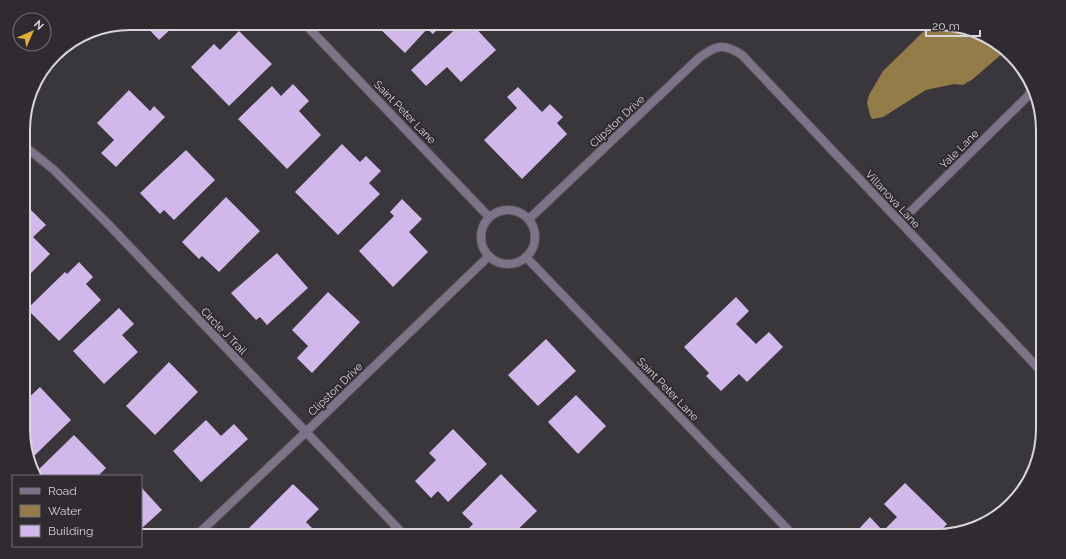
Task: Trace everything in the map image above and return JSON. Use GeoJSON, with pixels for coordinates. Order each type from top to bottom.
{"type":"FeatureCollection","features":[{"type":"Feature","properties":{"kind":"street","name":"Saint Peter Lane"},"geometry":{"type":"LineString","coordinates":[[311,30],[489,216]]}},
{"type":"Feature","properties":{"kind":"street","name":"Clipston Drive"},"geometry":{"type":"LineString","coordinates":[[529,219],[700,57],[711,49],[724,46]]}},
{"type":"Feature","properties":{"kind":"street","name":"Villanova Lane"},"geometry":{"type":"LineString","coordinates":[[724,46],[733,49],[742,55],[1036,366]]}},
{"type":"Feature","properties":{"kind":"street","name":"Yale Lane"},"geometry":{"type":"LineString","coordinates":[[900,222],[1029,93]]}},
{"type":"Feature","properties":{"kind":"street","name":"Circle J Trail"},"geometry":{"type":"LineString","coordinates":[[30,151],[53,169],[81,197],[398,529]]}},
{"type":"Feature","properties":{"kind":"street"},"geometry":{"type":"LineString","coordinates":[[509,209],[517,210],[529,219],[535,232],[534,246],[531,252],[519,262],[503,264],[495,261],[484,251],[481,244],[481,229],[489,216],[495,212],[509,209]]}},
{"type":"Feature","properties":{"kind":"street","name":"Clipston Drive"},"geometry":{"type":"LineString","coordinates":[[203,529],[489,256]]}},
{"type":"Feature","properties":{"kind":"street","name":"Saint Peter Lane"},"geometry":{"type":"LineString","coordinates":[[526,257],[787,529]]}},
{"type":"Feature","properties":{"kind":"water"},"geometry":{"type":"Polygon","coordinates":[[[943,30],[968,35],[992,47],[1001,54],[973,79],[963,85],[954,84],[926,90],[883,117],[872,119],[867,103],[869,95],[883,71],[924,31],[943,30]]]}},
{"type":"Feature","properties":{"kind":"building"},"geometry":{"type":"Polygon","coordinates":[[[150,30],[170,30],[159,40],[150,30]]]}},
{"type":"Feature","properties":{"kind":"building"},"geometry":{"type":"Polygon","coordinates":[[[381,30],[426,30],[405,53],[381,30]]]}},
{"type":"Feature","properties":{"kind":"building"},"geometry":{"type":"Polygon","coordinates":[[[428,30],[437,30],[433,34],[428,30]]]}},
{"type":"Feature","properties":{"kind":"building"},"geometry":{"type":"Polygon","coordinates":[[[454,30],[477,30],[496,50],[461,82],[447,67],[426,86],[411,70],[454,30]]]}},
{"type":"Feature","properties":{"kind":"building"},"geometry":{"type":"Polygon","coordinates":[[[239,31],[272,64],[229,106],[191,67],[214,44],[220,50],[239,31]]]}},
{"type":"Feature","properties":{"kind":"building"},"geometry":{"type":"Polygon","coordinates":[[[293,84],[309,101],[299,111],[321,135],[287,169],[238,119],[272,86],[281,96],[293,84]]]}},
{"type":"Feature","properties":{"kind":"building"},"geometry":{"type":"Polygon","coordinates":[[[518,87],[542,112],[550,104],[563,117],[557,123],[567,134],[522,179],[484,140],[517,108],[507,97],[518,87]]]}},
{"type":"Feature","properties":{"kind":"building"},"geometry":{"type":"Polygon","coordinates":[[[129,90],[150,111],[154,106],[165,117],[116,167],[101,153],[114,140],[97,123],[129,90]]]}},
{"type":"Feature","properties":{"kind":"building"},"geometry":{"type":"Polygon","coordinates":[[[342,144],[360,162],[366,156],[381,171],[369,183],[380,194],[338,235],[295,192],[342,144]]]}},
{"type":"Feature","properties":{"kind":"building"},"geometry":{"type":"Polygon","coordinates":[[[186,150],[215,180],[174,220],[164,210],[160,214],[140,193],[186,150]]]}},
{"type":"Feature","properties":{"kind":"building"},"geometry":{"type":"Polygon","coordinates":[[[226,197],[260,231],[219,272],[202,256],[199,259],[182,242],[226,197]]]}},
{"type":"Feature","properties":{"kind":"building"},"geometry":{"type":"Polygon","coordinates":[[[402,199],[422,219],[409,232],[428,252],[393,287],[359,251],[394,216],[390,212],[402,199]]]}},
{"type":"Feature","properties":{"kind":"building"},"geometry":{"type":"Polygon","coordinates":[[[30,209],[46,225],[33,237],[50,254],[30,274],[30,209]]]}},
{"type":"Feature","properties":{"kind":"building"},"geometry":{"type":"Polygon","coordinates":[[[277,253],[308,288],[267,325],[260,317],[256,320],[231,293],[277,253]]]}},
{"type":"Feature","properties":{"kind":"building"},"geometry":{"type":"Polygon","coordinates":[[[79,262],[93,277],[86,284],[101,300],[59,341],[30,312],[30,306],[65,272],[67,274],[79,262]]]}},
{"type":"Feature","properties":{"kind":"building"},"geometry":{"type":"Polygon","coordinates":[[[328,292],[360,322],[312,373],[297,358],[308,346],[292,330],[328,292]]]}},
{"type":"Feature","properties":{"kind":"building"},"geometry":{"type":"Polygon","coordinates":[[[736,297],[749,311],[736,324],[756,344],[769,332],[783,347],[747,382],[739,374],[721,391],[706,376],[709,373],[684,347],[736,297]]]}},
{"type":"Feature","properties":{"kind":"building"},"geometry":{"type":"Polygon","coordinates":[[[119,308],[134,324],[122,335],[138,352],[104,384],[73,351],[119,308]]]}},
{"type":"Feature","properties":{"kind":"building"},"geometry":{"type":"Polygon","coordinates":[[[546,339],[576,371],[538,406],[508,375],[546,339]]]}},
{"type":"Feature","properties":{"kind":"building"},"geometry":{"type":"Polygon","coordinates":[[[169,362],[198,392],[155,435],[126,406],[169,362]]]}},
{"type":"Feature","properties":{"kind":"building"},"geometry":{"type":"Polygon","coordinates":[[[40,387],[71,420],[34,456],[30,429],[30,396],[40,387]]]}},
{"type":"Feature","properties":{"kind":"building"},"geometry":{"type":"Polygon","coordinates":[[[576,395],[606,426],[578,454],[548,422],[576,395]]]}},
{"type":"Feature","properties":{"kind":"building"},"geometry":{"type":"Polygon","coordinates":[[[206,420],[221,436],[234,424],[248,439],[201,482],[173,451],[206,420]]]}},
{"type":"Feature","properties":{"kind":"building"},"geometry":{"type":"Polygon","coordinates":[[[453,429],[487,464],[448,502],[438,491],[431,498],[415,481],[436,460],[429,453],[453,429]]]}},
{"type":"Feature","properties":{"kind":"building"},"geometry":{"type":"Polygon","coordinates":[[[74,435],[106,468],[99,475],[41,475],[39,469],[74,435]]]}},
{"type":"Feature","properties":{"kind":"building"},"geometry":{"type":"Polygon","coordinates":[[[501,474],[537,511],[518,529],[468,529],[473,524],[462,513],[501,474]]]}},
{"type":"Feature","properties":{"kind":"building"},"geometry":{"type":"Polygon","coordinates":[[[905,483],[947,524],[942,529],[885,529],[897,517],[884,504],[905,483]]]}},
{"type":"Feature","properties":{"kind":"building"},"geometry":{"type":"Polygon","coordinates":[[[293,484],[319,509],[306,522],[313,529],[248,529],[293,484]]]}},
{"type":"Feature","properties":{"kind":"building"},"geometry":{"type":"Polygon","coordinates":[[[142,488],[162,510],[142,528],[142,488]]]}},
{"type":"Feature","properties":{"kind":"building"},"geometry":{"type":"Polygon","coordinates":[[[870,517],[881,529],[859,529],[870,517]]]}}]}
